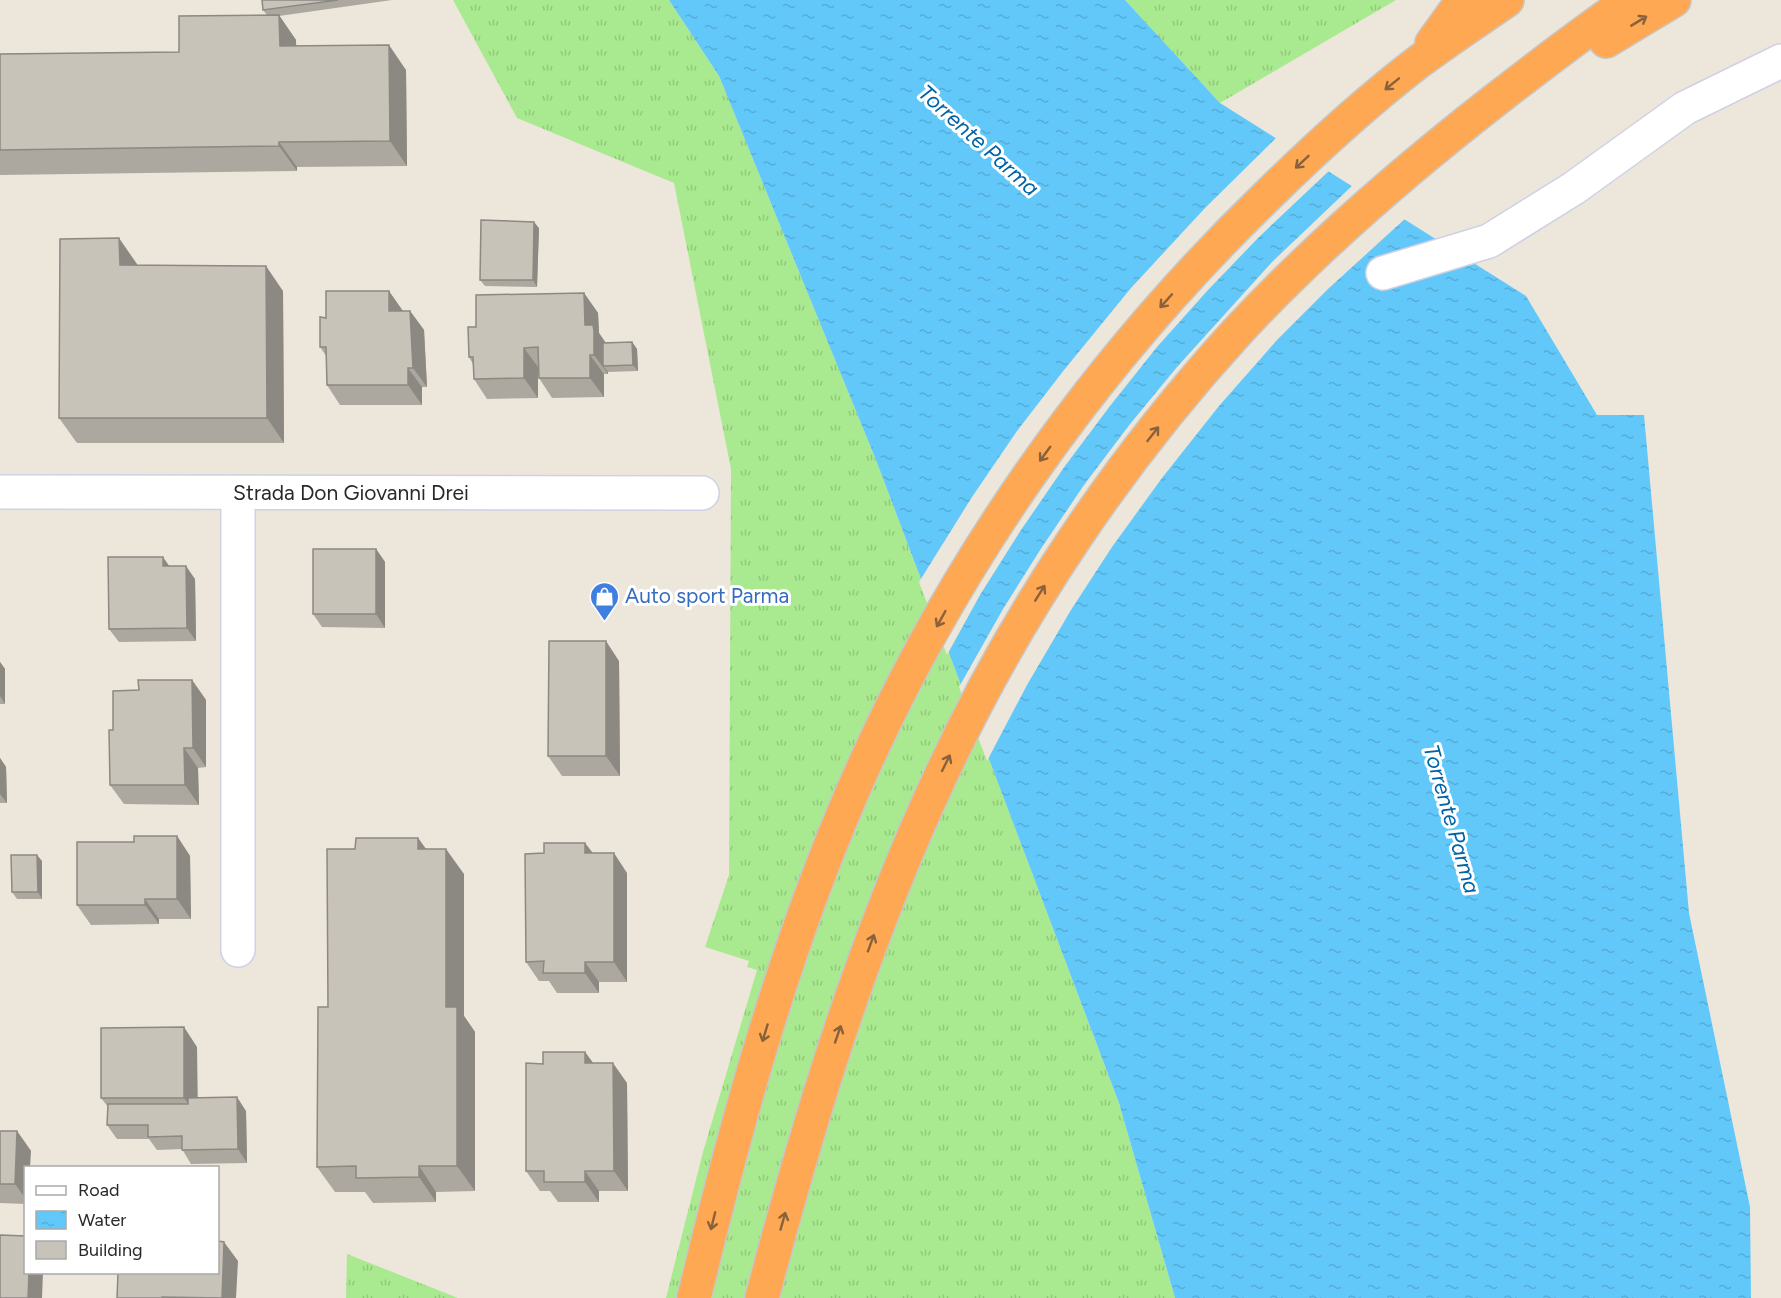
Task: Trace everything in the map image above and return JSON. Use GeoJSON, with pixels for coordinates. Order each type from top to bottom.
{"type":"FeatureCollection","features":[{"type":"Feature","properties":{"kind":"highway"},"geometry":{"type":"LineString","coordinates":[[1417,64],[1458,7],[1466,0]]}},
{"type":"Feature","properties":{"kind":"highway"},"geometry":{"type":"LineString","coordinates":[[694,1298],[734,1138],[783,978],[833,841],[868,757],[906,682],[944,612],[1003,514],[1072,417],[1143,327],[1254,208],[1345,122],[1417,64],[1508,0]]}},
{"type":"Feature","properties":{"kind":"highway"},"geometry":{"type":"LineString","coordinates":[[762,1298],[805,1142],[851,998],[907,851],[951,754],[1002,657],[1073,542],[1157,428],[1235,335],[1328,241],[1395,180],[1446,138],[1580,34],[1630,0]]}},
{"type":"Feature","properties":{"kind":"highway"},"geometry":{"type":"LineString","coordinates":[[1446,138],[1674,0]]}},
{"type":"Feature","properties":{"kind":"street"},"geometry":{"type":"LineString","coordinates":[[1383,273],[1490,241],[1574,188],[1684,108],[1781,61]]}},
{"type":"Feature","properties":{"kind":"street","name":"Strada Don Giovanni Drei"},"geometry":{"type":"LineString","coordinates":[[0,492],[702,493]]}},
{"type":"Feature","properties":{"kind":"street"},"geometry":{"type":"LineString","coordinates":[[238,493],[238,950]]}},
{"type":"Feature","properties":{"kind":"green space"},"geometry":{"type":"Polygon","coordinates":[[[453,0],[669,0],[719,76],[876,460],[1119,1103],[1175,1298],[666,1298],[703,1152],[757,970],[747,967],[749,961],[705,947],[729,875],[731,469],[674,183],[517,118],[453,0]]]}},
{"type":"Feature","properties":{"kind":"green space"},"geometry":{"type":"Polygon","coordinates":[[[1125,0],[1396,0],[1220,103],[1125,0]]]}},
{"type":"Feature","properties":{"kind":"green space"},"geometry":{"type":"Polygon","coordinates":[[[347,1254],[458,1298],[346,1298],[347,1254]]]}},
{"type":"Feature","properties":{"kind":"water","name":"Torrente Parma"},"geometry":{"type":"Polygon","coordinates":[[[669,0],[1125,0],[1220,103],[1526,296],[1597,415],[1644,415],[1689,913],[1750,1207],[1751,1298],[1175,1298],[1119,1103],[876,460],[719,76],[669,0]]]}},
{"type":"Feature","properties":{"kind":"pier"},"geometry":{"type":"Polygon","coordinates":[[[1278,136],[1331,169],[1259,237],[1208,290],[1157,347],[1110,406],[1021,530],[980,595],[947,655],[919,582],[972,497],[1017,431],[1131,288],[1205,208],[1278,136]]]}},
{"type":"Feature","properties":{"kind":"pier"},"geometry":{"type":"Polygon","coordinates":[[[1354,184],[1407,217],[1328,289],[1277,340],[1219,406],[1162,478],[1112,547],[1071,610],[1027,685],[987,761],[959,687],[1003,609],[1042,547],[1084,485],[1177,367],[1272,262],[1354,184]]]}},
{"type":"Feature","properties":{"kind":"building"},"geometry":{"type":"Polygon","coordinates":[[[262,0],[338,0],[263,10],[262,0]]]}},
{"type":"Feature","properties":{"kind":"building"},"geometry":{"type":"Polygon","coordinates":[[[279,15],[280,46],[389,45],[390,141],[279,142],[279,146],[0,150],[0,54],[179,52],[179,16],[279,15]]]}},
{"type":"Feature","properties":{"kind":"building"},"geometry":{"type":"Polygon","coordinates":[[[481,220],[534,222],[533,280],[480,280],[481,220]]]}},
{"type":"Feature","properties":{"kind":"building"},"geometry":{"type":"Polygon","coordinates":[[[119,238],[120,265],[266,266],[267,418],[59,418],[60,239],[119,238]]]}},
{"type":"Feature","properties":{"kind":"building"},"geometry":{"type":"Polygon","coordinates":[[[326,291],[389,291],[389,311],[410,311],[413,368],[408,368],[408,385],[327,385],[326,347],[320,347],[320,317],[326,318],[326,291]]]}},
{"type":"Feature","properties":{"kind":"building"},"geometry":{"type":"Polygon","coordinates":[[[584,293],[585,325],[593,325],[594,331],[594,355],[590,355],[590,378],[539,378],[538,347],[524,348],[524,378],[474,379],[473,357],[469,357],[468,327],[476,327],[476,295],[584,293]]]}},
{"type":"Feature","properties":{"kind":"building"},"geometry":{"type":"Polygon","coordinates":[[[632,342],[633,365],[603,366],[603,343],[632,342]]]}},
{"type":"Feature","properties":{"kind":"building"},"geometry":{"type":"Polygon","coordinates":[[[313,549],[376,549],[376,614],[313,614],[313,549]]]}},
{"type":"Feature","properties":{"kind":"building"},"geometry":{"type":"Polygon","coordinates":[[[108,557],[163,557],[163,566],[186,566],[187,628],[109,629],[108,557]]]}},
{"type":"Feature","properties":{"kind":"building"},"geometry":{"type":"Polygon","coordinates":[[[549,641],[606,641],[606,756],[548,756],[549,641]]]}},
{"type":"Feature","properties":{"kind":"building"},"geometry":{"type":"Polygon","coordinates":[[[138,680],[192,680],[193,748],[184,748],[185,785],[110,785],[109,730],[113,730],[113,691],[139,690],[138,680]]]}},
{"type":"Feature","properties":{"kind":"building"},"geometry":{"type":"Polygon","coordinates":[[[134,836],[177,836],[177,899],[145,899],[145,905],[77,905],[77,842],[134,842],[134,836]]]}},
{"type":"Feature","properties":{"kind":"building"},"geometry":{"type":"Polygon","coordinates":[[[356,838],[418,838],[418,849],[446,849],[446,1007],[457,1007],[457,1166],[419,1166],[419,1177],[356,1178],[356,1166],[317,1167],[318,1007],[328,1007],[327,849],[355,849],[356,838]]]}},
{"type":"Feature","properties":{"kind":"building"},"geometry":{"type":"Polygon","coordinates":[[[544,843],[585,843],[585,853],[614,853],[614,962],[585,962],[585,973],[543,973],[544,961],[526,962],[525,854],[544,853],[544,843]]]}},
{"type":"Feature","properties":{"kind":"building"},"geometry":{"type":"Polygon","coordinates":[[[11,855],[37,855],[38,892],[12,892],[11,855]]]}},
{"type":"Feature","properties":{"kind":"building"},"geometry":{"type":"Polygon","coordinates":[[[184,1027],[184,1098],[101,1098],[101,1028],[184,1027]]]}},
{"type":"Feature","properties":{"kind":"building"},"geometry":{"type":"Polygon","coordinates":[[[543,1052],[585,1052],[585,1063],[613,1063],[614,1171],[585,1171],[585,1182],[544,1182],[544,1171],[526,1171],[526,1063],[543,1064],[543,1052]]]}},
{"type":"Feature","properties":{"kind":"building"},"geometry":{"type":"Polygon","coordinates":[[[237,1097],[238,1149],[182,1150],[182,1136],[148,1137],[148,1125],[107,1125],[108,1104],[188,1104],[188,1098],[237,1097]]]}},
{"type":"Feature","properties":{"kind":"building"},"geometry":{"type":"Polygon","coordinates":[[[0,1131],[17,1131],[15,1184],[0,1184],[0,1131]]]}},
{"type":"Feature","properties":{"kind":"building"},"geometry":{"type":"Polygon","coordinates":[[[0,1235],[24,1236],[24,1274],[29,1274],[28,1298],[0,1298],[0,1235]]]}},
{"type":"Feature","properties":{"kind":"building"},"geometry":{"type":"Polygon","coordinates":[[[219,1241],[224,1242],[222,1298],[117,1298],[118,1274],[219,1274],[219,1241]]]}},
{"type":"Feature","properties":{"kind":"place","name":"Auto sport Parma"},"geometry":{"type":"Point","coordinates":[604,622]}}]}
